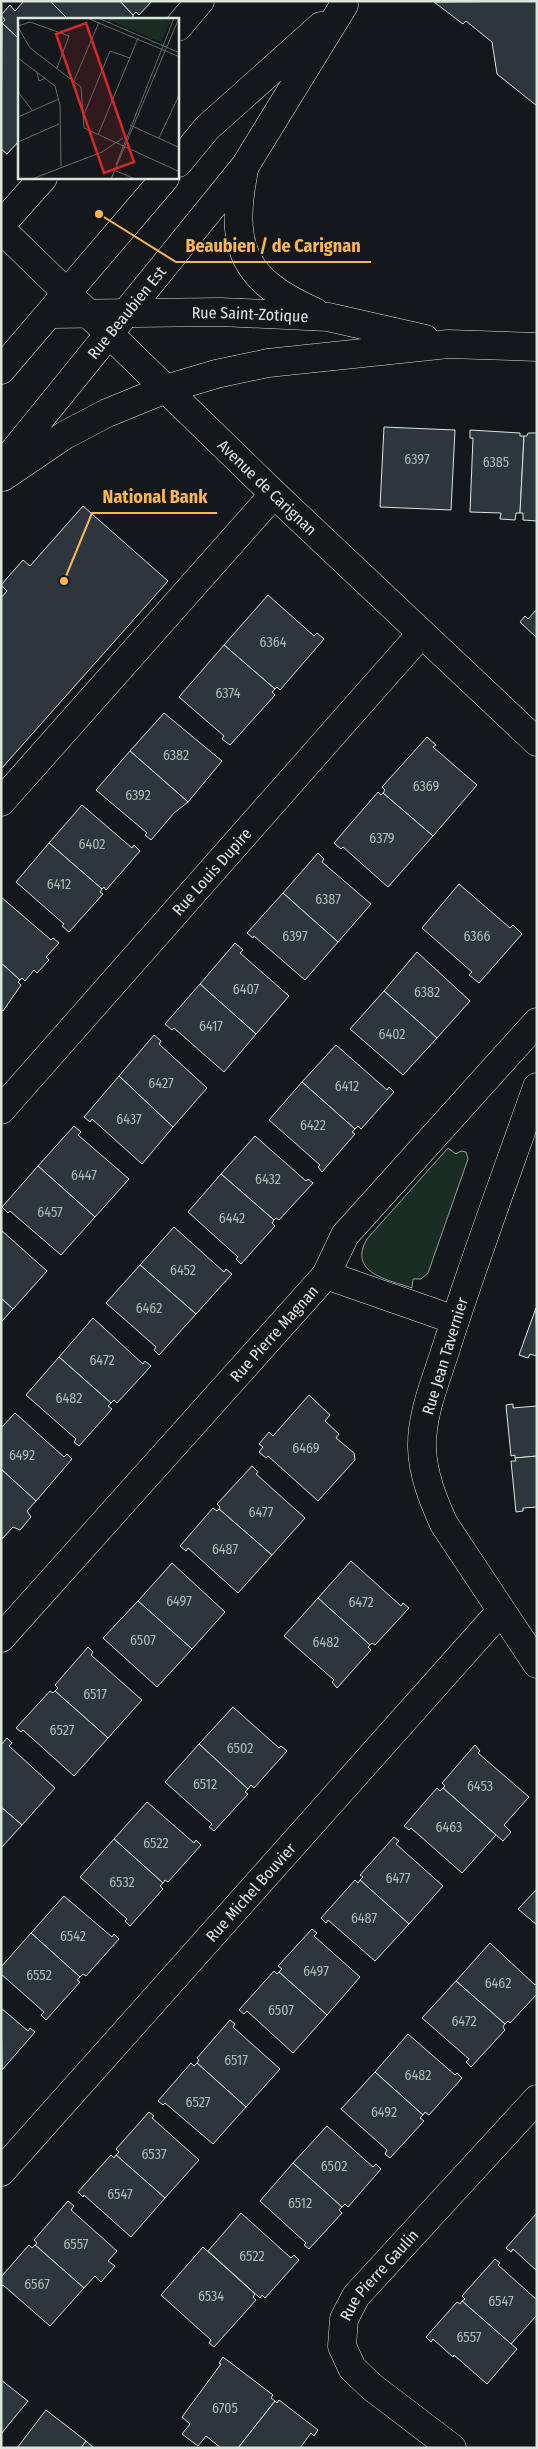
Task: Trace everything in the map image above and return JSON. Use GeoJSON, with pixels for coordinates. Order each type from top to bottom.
{"type":"FeatureCollection","features":[{"type":"Feature","properties":{"kind":"street"},"geometry":{"type":"LineString","coordinates":[[179,26],[200,1]]}},
{"type":"Feature","properties":{"kind":"street","name":"Rue Beaubien Est"},"geometry":{"type":"LineString","coordinates":[[179,162],[207,128],[346,3]]}},
{"type":"Feature","properties":{"kind":"street","name":"Rue Beaubien Est"},"geometry":{"type":"LineString","coordinates":[[1,467],[244,166],[346,3]]}},
{"type":"Feature","properties":{"kind":"street"},"geometry":{"type":"LineString","coordinates":[[244,166],[237,205],[238,231],[244,252],[255,270],[270,287],[292,302],[328,317]]}},
{"type":"Feature","properties":{"kind":"street"},"geometry":{"type":"LineString","coordinates":[[1,225],[42,179]]}},
{"type":"Feature","properties":{"kind":"street"},"geometry":{"type":"LineString","coordinates":[[1,370],[69,293],[164,179]]}},
{"type":"Feature","properties":{"kind":"street","name":"Avenue de Carignan"},"geometry":{"type":"LineString","coordinates":[[1,228],[90,313],[119,323],[166,389],[421,634],[537,742]]}},
{"type":"Feature","properties":{"kind":"street","name":"Rue Saint-Zotique"},"geometry":{"type":"LineString","coordinates":[[119,323],[221,312],[328,317],[448,344]]}},
{"type":"Feature","properties":{"kind":"street"},"geometry":{"type":"LineString","coordinates":[[50,314],[90,313]]}},
{"type":"Feature","properties":{"kind":"street","name":"Rue Saint-Zotique"},"geometry":{"type":"LineString","coordinates":[[166,389],[216,374],[268,363],[448,344],[537,348]]}},
{"type":"Feature","properties":{"kind":"street"},"geometry":{"type":"LineString","coordinates":[[1,478],[65,435],[107,413],[166,389]]}},
{"type":"Feature","properties":{"kind":"street"},"geometry":{"type":"LineString","coordinates":[[1,802],[274,494]]}},
{"type":"Feature","properties":{"kind":"street","name":"Rue Louis Dupire"},"geometry":{"type":"LineString","coordinates":[[1,1110],[421,634]]}},
{"type":"Feature","properties":{"kind":"street","name":"Rue Pierre Magnan"},"geometry":{"type":"LineString","coordinates":[[1,1638],[326,1275],[345,1235],[537,1022]]}},
{"type":"Feature","properties":{"kind":"street","name":"Rue Jean Tavernier"},"geometry":{"type":"LineString","coordinates":[[537,1087],[455,1320],[426,1411],[422,1447],[425,1472],[432,1500],[444,1524],[500,1612],[537,1664]]}},
{"type":"Feature","properties":{"kind":"street"},"geometry":{"type":"LineString","coordinates":[[326,1275],[455,1320]]}},
{"type":"Feature","properties":{"kind":"street","name":"Rue Michel Bouvier"},"geometry":{"type":"LineString","coordinates":[[1,2172],[500,1612]]}},
{"type":"Feature","properties":{"kind":"street","name":"Rue Pierre Gaulin"},"geometry":{"type":"LineString","coordinates":[[452,2448],[372,2387],[352,2368],[342,2346],[344,2319],[356,2296],[537,2099]]}},
{"type":"Feature","properties":{"kind":"green space"},"geometry":{"type":"Polygon","coordinates":[[[448,1148],[456,1154],[461,1151],[466,1152],[468,1159],[428,1273],[421,1279],[413,1279],[412,1288],[382,1278],[366,1267],[362,1260],[362,1251],[367,1239],[448,1148]]]}},
{"type":"Feature","properties":{"kind":"building"},"geometry":{"type":"Polygon","coordinates":[[[24,1],[50,1],[67,18],[18,18],[18,38],[2,23],[5,20],[1,15],[10,5],[15,11],[24,1]]]}},
{"type":"Feature","properties":{"kind":"building"},"geometry":{"type":"Polygon","coordinates":[[[50,1],[120,1],[133,15],[133,18],[67,18],[50,1]]]}},
{"type":"Feature","properties":{"kind":"building"},"geometry":{"type":"Polygon","coordinates":[[[120,1],[152,1],[139,15],[136,12],[133,15],[120,1]]]}},
{"type":"Feature","properties":{"kind":"building"},"geometry":{"type":"Polygon","coordinates":[[[537,1],[537,106],[497,74],[492,42],[466,21],[463,24],[434,2],[537,1]]]}},
{"type":"Feature","properties":{"kind":"building"},"geometry":{"type":"Polygon","coordinates":[[[2,23],[18,38],[18,142],[7,154],[1,149],[2,23]]]}},
{"type":"Feature","properties":{"kind":"building"},"geometry":{"type":"Polygon","coordinates":[[[384,427],[455,430],[451,510],[380,507],[384,427]]]}},
{"type":"Feature","properties":{"kind":"building"},"geometry":{"type":"Polygon","coordinates":[[[470,430],[520,433],[520,436],[524,436],[520,513],[516,513],[515,520],[500,519],[501,513],[470,512],[473,438],[470,438],[470,430]]]}},
{"type":"Feature","properties":{"kind":"building"},"geometry":{"type":"Polygon","coordinates":[[[528,433],[537,433],[537,521],[523,520],[523,513],[520,513],[524,436],[527,436],[528,433]]]}},
{"type":"Feature","properties":{"kind":"building"},"geometry":{"type":"Polygon","coordinates":[[[83,506],[168,581],[1,769],[1,598],[7,591],[1,585],[23,560],[30,566],[83,506]]]}},
{"type":"Feature","properties":{"kind":"building"},"geometry":{"type":"Polygon","coordinates":[[[268,595],[314,636],[317,633],[324,639],[280,690],[277,687],[275,689],[224,645],[268,595]]]}},
{"type":"Feature","properties":{"kind":"building"},"geometry":{"type":"Polygon","coordinates":[[[537,609],[537,638],[520,622],[525,616],[528,619],[537,609]]]}},
{"type":"Feature","properties":{"kind":"building"},"geometry":{"type":"Polygon","coordinates":[[[224,645],[275,689],[272,692],[275,695],[230,745],[222,739],[224,736],[179,697],[224,645]]]}},
{"type":"Feature","properties":{"kind":"building"},"geometry":{"type":"Polygon","coordinates":[[[164,713],[222,761],[188,802],[130,751],[164,713]]]}},
{"type":"Feature","properties":{"kind":"building"},"geometry":{"type":"Polygon","coordinates":[[[427,737],[436,745],[433,747],[477,785],[433,836],[383,793],[385,790],[382,787],[427,737]]]}},
{"type":"Feature","properties":{"kind":"building"},"geometry":{"type":"Polygon","coordinates":[[[130,751],[188,802],[174,813],[151,840],[145,835],[147,833],[96,790],[130,751]]]}},
{"type":"Feature","properties":{"kind":"building"},"geometry":{"type":"Polygon","coordinates":[[[378,792],[381,795],[383,793],[433,836],[388,887],[343,847],[341,849],[334,843],[378,792]]]}},
{"type":"Feature","properties":{"kind":"building"},"geometry":{"type":"Polygon","coordinates":[[[82,805],[132,848],[134,845],[140,851],[106,890],[104,887],[102,889],[49,843],[82,805]]]}},
{"type":"Feature","properties":{"kind":"building"},"geometry":{"type":"Polygon","coordinates":[[[49,843],[102,889],[100,892],[103,894],[69,932],[62,926],[64,924],[16,882],[49,843]]]}},
{"type":"Feature","properties":{"kind":"building"},"geometry":{"type":"Polygon","coordinates":[[[318,853],[324,859],[322,862],[371,904],[338,942],[283,893],[318,853]]]}},
{"type":"Feature","properties":{"kind":"building"},"geometry":{"type":"Polygon","coordinates":[[[459,884],[510,928],[513,925],[522,934],[479,983],[469,975],[472,972],[422,928],[459,884]]]}},
{"type":"Feature","properties":{"kind":"building"},"geometry":{"type":"Polygon","coordinates":[[[283,893],[338,942],[305,980],[254,936],[253,938],[247,933],[283,893]]]}},
{"type":"Feature","properties":{"kind":"building"},"geometry":{"type":"Polygon","coordinates":[[[1,897],[51,940],[53,938],[59,943],[46,957],[49,960],[37,973],[34,970],[25,981],[22,978],[20,980],[1,963],[1,897]]]}},
{"type":"Feature","properties":{"kind":"building"},"geometry":{"type":"Polygon","coordinates":[[[235,943],[243,950],[240,953],[289,996],[256,1034],[200,984],[235,943]]]}},
{"type":"Feature","properties":{"kind":"building"},"geometry":{"type":"Polygon","coordinates":[[[417,952],[470,1001],[437,1038],[384,991],[417,952]]]}},
{"type":"Feature","properties":{"kind":"building"},"geometry":{"type":"Polygon","coordinates":[[[1,963],[20,980],[18,982],[21,985],[3,1011],[1,1009],[1,963]]]}},
{"type":"Feature","properties":{"kind":"building"},"geometry":{"type":"Polygon","coordinates":[[[200,984],[256,1034],[224,1072],[174,1028],[172,1030],[165,1024],[200,984]]]}},
{"type":"Feature","properties":{"kind":"building"},"geometry":{"type":"Polygon","coordinates":[[[384,991],[437,1038],[403,1075],[350,1029],[384,991]]]}},
{"type":"Feature","properties":{"kind":"building"},"geometry":{"type":"Polygon","coordinates":[[[154,1035],[161,1041],[159,1044],[207,1088],[173,1127],[119,1076],[154,1035]]]}},
{"type":"Feature","properties":{"kind":"building"},"geometry":{"type":"Polygon","coordinates":[[[336,1045],[387,1090],[389,1087],[394,1092],[361,1129],[358,1126],[355,1129],[302,1082],[336,1045]]]}},
{"type":"Feature","properties":{"kind":"building"},"geometry":{"type":"Polygon","coordinates":[[[119,1076],[173,1127],[142,1164],[92,1119],[90,1122],[84,1117],[119,1076]]]}},
{"type":"Feature","properties":{"kind":"building"},"geometry":{"type":"Polygon","coordinates":[[[302,1082],[355,1129],[352,1132],[355,1134],[322,1172],[318,1167],[320,1165],[269,1120],[302,1082]]]}},
{"type":"Feature","properties":{"kind":"building"},"geometry":{"type":"Polygon","coordinates":[[[74,1126],[81,1132],[78,1135],[129,1179],[95,1217],[38,1166],[74,1126]]]}},
{"type":"Feature","properties":{"kind":"building"},"geometry":{"type":"Polygon","coordinates":[[[255,1136],[306,1181],[308,1179],[313,1183],[279,1220],[276,1218],[274,1220],[221,1174],[255,1136]]]}},
{"type":"Feature","properties":{"kind":"building"},"geometry":{"type":"Polygon","coordinates":[[[38,1166],[95,1217],[61,1255],[10,1211],[8,1213],[2,1207],[38,1166]]]}},
{"type":"Feature","properties":{"kind":"building"},"geometry":{"type":"Polygon","coordinates":[[[221,1174],[274,1220],[272,1223],[275,1226],[241,1264],[236,1259],[238,1257],[188,1212],[221,1174]]]}},
{"type":"Feature","properties":{"kind":"building"},"geometry":{"type":"Polygon","coordinates":[[[174,1227],[224,1272],[226,1269],[232,1274],[196,1314],[140,1265],[174,1227]]]}},
{"type":"Feature","properties":{"kind":"building"},"geometry":{"type":"Polygon","coordinates":[[[1,1230],[47,1271],[13,1309],[1,1298],[1,1230]]]}},
{"type":"Feature","properties":{"kind":"building"},"geometry":{"type":"Polygon","coordinates":[[[140,1265],[196,1314],[159,1355],[154,1350],[156,1347],[106,1303],[140,1265]]]}},
{"type":"Feature","properties":{"kind":"building"},"geometry":{"type":"Polygon","coordinates":[[[1,1298],[13,1309],[1,1322],[1,1298]]]}},
{"type":"Feature","properties":{"kind":"building"},"geometry":{"type":"Polygon","coordinates":[[[536,1308],[537,1356],[530,1354],[528,1358],[519,1355],[536,1308]]]}},
{"type":"Feature","properties":{"kind":"building"},"geometry":{"type":"Polygon","coordinates":[[[93,1318],[143,1364],[145,1361],[151,1366],[117,1403],[114,1400],[111,1403],[59,1357],[93,1318]]]}},
{"type":"Feature","properties":{"kind":"building"},"geometry":{"type":"Polygon","coordinates":[[[59,1357],[111,1403],[108,1406],[112,1409],[79,1446],[74,1442],[76,1439],[26,1395],[59,1357]]]}},
{"type":"Feature","properties":{"kind":"building"},"geometry":{"type":"Polygon","coordinates":[[[309,1395],[330,1415],[325,1421],[339,1434],[336,1438],[354,1453],[355,1460],[318,1501],[268,1456],[266,1458],[259,1452],[263,1447],[259,1444],[269,1432],[273,1436],[309,1395]]]}},
{"type":"Feature","properties":{"kind":"building"},"geometry":{"type":"Polygon","coordinates":[[[513,1404],[513,1408],[537,1406],[537,1456],[515,1458],[515,1455],[511,1456],[506,1405],[513,1404]]]}},
{"type":"Feature","properties":{"kind":"building"},"geometry":{"type":"Polygon","coordinates":[[[15,1413],[64,1457],[67,1454],[72,1459],[36,1501],[1,1469],[1,1428],[15,1413]]]}},
{"type":"Feature","properties":{"kind":"building"},"geometry":{"type":"Polygon","coordinates":[[[537,1456],[537,1507],[523,1508],[523,1511],[516,1512],[511,1461],[516,1461],[515,1458],[537,1456]]]}},
{"type":"Feature","properties":{"kind":"building"},"geometry":{"type":"Polygon","coordinates":[[[252,1466],[258,1472],[256,1474],[305,1518],[272,1555],[219,1509],[220,1507],[217,1504],[252,1466]]]}},
{"type":"Feature","properties":{"kind":"building"},"geometry":{"type":"Polygon","coordinates":[[[1,1469],[36,1501],[27,1511],[31,1517],[20,1530],[13,1527],[1,1540],[1,1469]]]}},
{"type":"Feature","properties":{"kind":"building"},"geometry":{"type":"Polygon","coordinates":[[[213,1508],[217,1511],[219,1509],[272,1555],[238,1593],[188,1548],[186,1551],[180,1546],[213,1508]]]}},
{"type":"Feature","properties":{"kind":"building"},"geometry":{"type":"Polygon","coordinates":[[[351,1561],[401,1606],[403,1603],[409,1608],[375,1645],[372,1643],[370,1645],[318,1598],[351,1561]]]}},
{"type":"Feature","properties":{"kind":"building"},"geometry":{"type":"Polygon","coordinates":[[[172,1563],[225,1612],[192,1649],[138,1601],[172,1563]]]}},
{"type":"Feature","properties":{"kind":"building"},"geometry":{"type":"Polygon","coordinates":[[[318,1598],[370,1645],[368,1647],[371,1650],[337,1688],[332,1682],[334,1680],[284,1636],[318,1598]]]}},
{"type":"Feature","properties":{"kind":"building"},"geometry":{"type":"Polygon","coordinates":[[[138,1601],[192,1649],[157,1687],[103,1638],[138,1601]]]}},
{"type":"Feature","properties":{"kind":"building"},"geometry":{"type":"Polygon","coordinates":[[[88,1647],[93,1652],[91,1655],[142,1700],[108,1738],[55,1691],[58,1688],[55,1685],[88,1647]]]}},
{"type":"Feature","properties":{"kind":"building"},"geometry":{"type":"Polygon","coordinates":[[[50,1691],[53,1693],[55,1691],[108,1738],[74,1776],[23,1730],[21,1732],[16,1728],[50,1691]]]}},
{"type":"Feature","properties":{"kind":"building"},"geometry":{"type":"Polygon","coordinates":[[[233,1707],[279,1748],[281,1746],[287,1751],[254,1788],[251,1785],[248,1789],[199,1744],[233,1707]]]}},
{"type":"Feature","properties":{"kind":"building"},"geometry":{"type":"Polygon","coordinates":[[[7,1738],[12,1743],[9,1746],[55,1788],[22,1825],[1,1807],[1,1745],[7,1738]]]}},
{"type":"Feature","properties":{"kind":"building"},"geometry":{"type":"Polygon","coordinates":[[[199,1744],[248,1789],[245,1792],[248,1794],[214,1831],[209,1827],[212,1824],[165,1782],[199,1744]]]}},
{"type":"Feature","properties":{"kind":"building"},"geometry":{"type":"Polygon","coordinates":[[[475,1745],[480,1751],[478,1753],[529,1797],[504,1825],[511,1832],[503,1841],[443,1788],[445,1786],[442,1783],[475,1745]]]}},
{"type":"Feature","properties":{"kind":"building"},"geometry":{"type":"Polygon","coordinates":[[[437,1788],[440,1791],[443,1788],[496,1835],[462,1873],[411,1828],[409,1830],[404,1826],[437,1788]]]}},
{"type":"Feature","properties":{"kind":"building"},"geometry":{"type":"Polygon","coordinates":[[[147,1802],[194,1843],[196,1840],[201,1845],[168,1882],[165,1880],[163,1883],[114,1839],[147,1802]]]}},
{"type":"Feature","properties":{"kind":"building"},"geometry":{"type":"Polygon","coordinates":[[[1,1807],[22,1825],[1,1848],[1,1807]]]}},
{"type":"Feature","properties":{"kind":"building"},"geometry":{"type":"Polygon","coordinates":[[[394,1837],[399,1841],[396,1844],[443,1886],[409,1924],[360,1880],[363,1877],[360,1875],[394,1837]]]}},
{"type":"Feature","properties":{"kind":"building"},"geometry":{"type":"Polygon","coordinates":[[[114,1839],[163,1883],[160,1886],[163,1889],[130,1926],[125,1921],[127,1919],[80,1877],[114,1839]]]}},
{"type":"Feature","properties":{"kind":"building"},"geometry":{"type":"Polygon","coordinates":[[[355,1880],[358,1883],[360,1880],[409,1924],[375,1961],[328,1920],[326,1923],[321,1918],[355,1880]]]}},
{"type":"Feature","properties":{"kind":"building"},"geometry":{"type":"Polygon","coordinates":[[[537,1889],[537,1925],[518,1909],[537,1889]]]}},
{"type":"Feature","properties":{"kind":"building"},"geometry":{"type":"Polygon","coordinates":[[[64,1896],[112,1937],[114,1934],[119,1939],[86,1976],[83,1974],[80,1977],[31,1933],[64,1896]]]}},
{"type":"Feature","properties":{"kind":"building"},"geometry":{"type":"Polygon","coordinates":[[[312,1929],[317,1933],[314,1936],[360,1977],[327,2015],[279,1972],[282,1969],[278,1966],[312,1929]]]}},
{"type":"Feature","properties":{"kind":"building"},"geometry":{"type":"Polygon","coordinates":[[[31,1933],[80,1977],[77,1980],[80,1982],[46,2020],[41,2015],[44,2012],[1,1974],[1,1967],[31,1933]]]}},
{"type":"Feature","properties":{"kind":"building"},"geometry":{"type":"Polygon","coordinates":[[[490,1943],[535,1985],[537,1983],[537,1994],[510,2023],[508,2021],[505,2024],[456,1981],[490,1943]]]}},
{"type":"Feature","properties":{"kind":"building"},"geometry":{"type":"Polygon","coordinates":[[[274,1971],[277,1974],[279,1972],[327,2015],[293,2053],[247,2011],[244,2014],[239,2010],[274,1971]]]}},
{"type":"Feature","properties":{"kind":"building"},"geometry":{"type":"Polygon","coordinates":[[[456,1981],[505,2024],[503,2027],[505,2030],[471,2067],[466,2062],[469,2059],[422,2018],[456,1981]]]}},
{"type":"Feature","properties":{"kind":"building"},"geometry":{"type":"Polygon","coordinates":[[[1,2008],[28,2031],[30,2028],[35,2032],[2,2070],[1,2008]]]}},
{"type":"Feature","properties":{"kind":"building"},"geometry":{"type":"Polygon","coordinates":[[[230,2020],[235,2024],[233,2027],[280,2069],[246,2107],[197,2063],[199,2060],[197,2058],[230,2020]]]}},
{"type":"Feature","properties":{"kind":"building"},"geometry":{"type":"Polygon","coordinates":[[[408,2034],[455,2075],[457,2073],[462,2078],[429,2115],[425,2112],[423,2115],[375,2072],[408,2034]]]}},
{"type":"Feature","properties":{"kind":"building"},"geometry":{"type":"Polygon","coordinates":[[[191,2063],[194,2066],[197,2063],[246,2107],[213,2144],[165,2103],[163,2105],[158,2101],[191,2063]]]}},
{"type":"Feature","properties":{"kind":"building"},"geometry":{"type":"Polygon","coordinates":[[[375,2072],[423,2115],[420,2118],[424,2121],[390,2158],[385,2154],[387,2150],[341,2109],[375,2072]]]}},
{"type":"Feature","properties":{"kind":"building"},"geometry":{"type":"Polygon","coordinates":[[[149,2112],[154,2116],[152,2118],[199,2160],[165,2198],[116,2155],[119,2152],[116,2149],[149,2112]]]}},
{"type":"Feature","properties":{"kind":"building"},"geometry":{"type":"Polygon","coordinates":[[[327,2126],[373,2167],[376,2164],[381,2169],[348,2207],[345,2204],[342,2207],[293,2163],[327,2126]]]}},
{"type":"Feature","properties":{"kind":"building"},"geometry":{"type":"Polygon","coordinates":[[[111,2155],[114,2158],[116,2155],[165,2198],[131,2237],[84,2195],[83,2197],[78,2192],[111,2155]]]}},
{"type":"Feature","properties":{"kind":"building"},"geometry":{"type":"Polygon","coordinates":[[[293,2163],[342,2207],[339,2210],[342,2213],[309,2249],[304,2245],[306,2243],[260,2201],[293,2163]]]}},
{"type":"Feature","properties":{"kind":"building"},"geometry":{"type":"Polygon","coordinates":[[[68,2201],[74,2206],[71,2210],[117,2251],[108,2261],[115,2266],[101,2282],[95,2276],[84,2288],[35,2245],[37,2243],[34,2240],[68,2201]]]}},
{"type":"Feature","properties":{"kind":"building"},"geometry":{"type":"Polygon","coordinates":[[[241,2213],[291,2258],[294,2255],[299,2260],[265,2298],[262,2295],[260,2298],[208,2251],[241,2213]]]}},
{"type":"Feature","properties":{"kind":"building"},"geometry":{"type":"Polygon","coordinates":[[[537,2213],[537,2271],[513,2249],[511,2252],[506,2248],[537,2213]]]}},
{"type":"Feature","properties":{"kind":"building"},"geometry":{"type":"Polygon","coordinates":[[[29,2245],[32,2248],[35,2245],[84,2288],[50,2326],[3,2285],[1,2287],[1,2277],[29,2245]]]}},
{"type":"Feature","properties":{"kind":"building"},"geometry":{"type":"Polygon","coordinates":[[[203,2247],[255,2294],[253,2297],[256,2300],[214,2347],[209,2343],[211,2340],[161,2295],[203,2247]]]}},
{"type":"Feature","properties":{"kind":"building"},"geometry":{"type":"Polygon","coordinates":[[[495,2259],[500,2263],[498,2265],[537,2300],[537,2315],[511,2344],[462,2301],[465,2299],[462,2296],[495,2259]]]}},
{"type":"Feature","properties":{"kind":"building"},"geometry":{"type":"Polygon","coordinates":[[[462,2301],[517,2349],[487,2384],[454,2355],[453,2357],[433,2339],[431,2342],[426,2337],[457,2302],[460,2304],[462,2301]]]}},
{"type":"Feature","properties":{"kind":"building"},"geometry":{"type":"Polygon","coordinates":[[[223,2357],[273,2395],[271,2398],[275,2401],[238,2448],[221,2448],[206,2436],[198,2446],[182,2434],[190,2424],[182,2417],[221,2364],[219,2363],[223,2357]]]}},
{"type":"Feature","properties":{"kind":"building"},"geometry":{"type":"Polygon","coordinates":[[[1,2380],[28,2401],[1,2434],[1,2380]]]}},
{"type":"Feature","properties":{"kind":"building"},"geometry":{"type":"Polygon","coordinates":[[[279,2400],[318,2430],[314,2436],[311,2433],[300,2448],[238,2448],[275,2401],[277,2403],[279,2400]]]}},
{"type":"Feature","properties":{"kind":"building"},"geometry":{"type":"Polygon","coordinates":[[[46,2410],[86,2441],[81,2448],[17,2448],[46,2410]]]}},
{"type":"Feature","properties":{"kind":"building"},"geometry":{"type":"Polygon","coordinates":[[[86,2441],[94,2448],[81,2448],[86,2441]]]}},
{"type":"Feature","properties":{"kind":"place","name":"Beaubien / de Carignan"},"geometry":{"type":"Point","coordinates":[99,214]}},
{"type":"Feature","properties":{"kind":"place","name":"National Bank"},"geometry":{"type":"Point","coordinates":[64,581]}}]}
